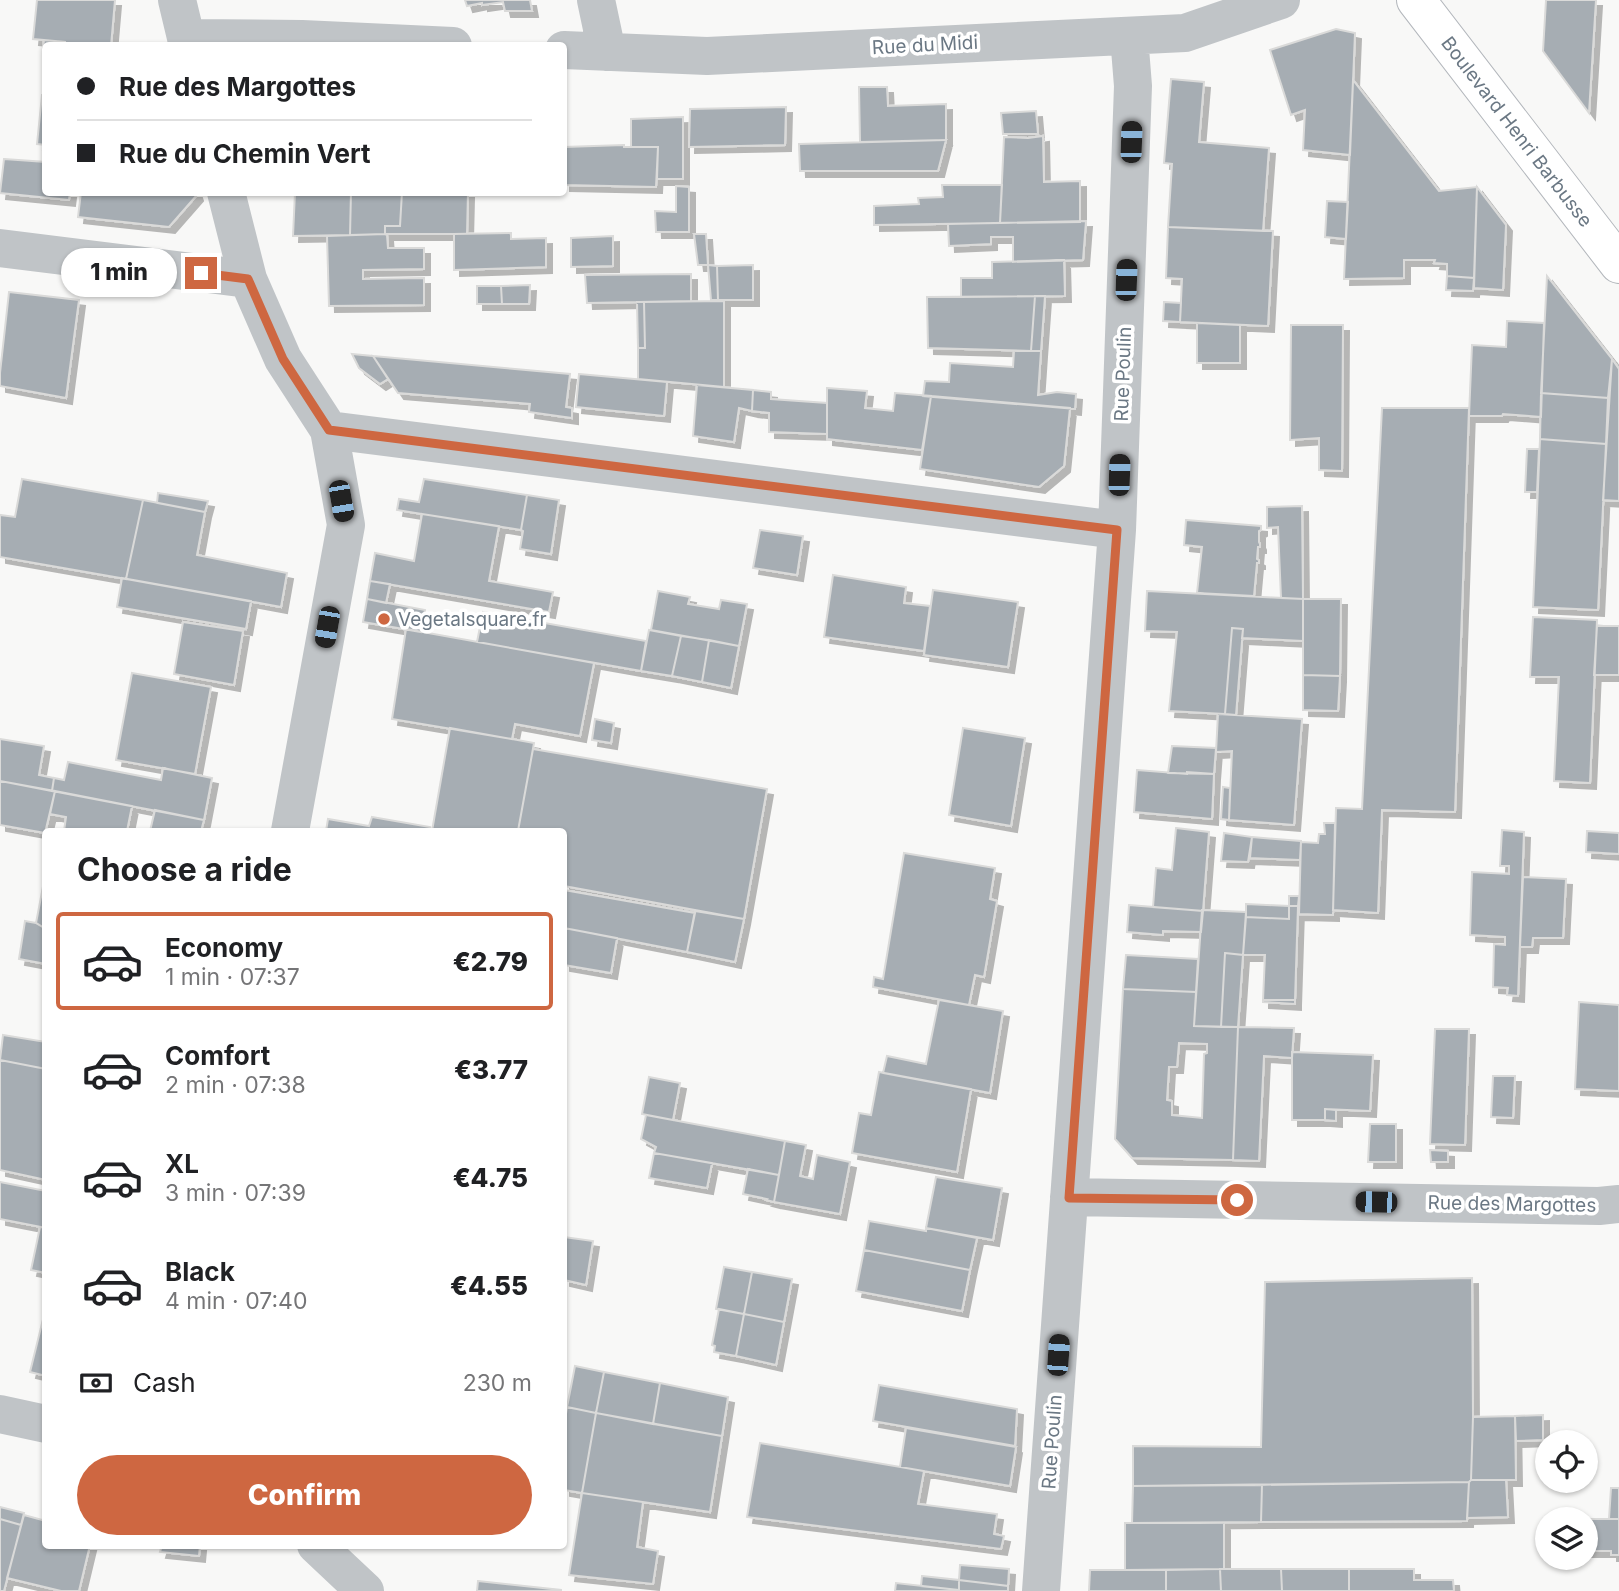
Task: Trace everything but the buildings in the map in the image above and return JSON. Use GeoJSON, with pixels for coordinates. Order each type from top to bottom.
{"type":"FeatureCollection","features":[{"type":"Feature","properties":{"kind":"main road","name":"Boulevard Henri Barbusse"},"geometry":{"type":"LineString","coordinates":[[1416,0],[1619,264]]}},
{"type":"Feature","properties":{"kind":"street"},"geometry":{"type":"LineString","coordinates":[[177,0],[187,42],[302,39],[367,42]]}},
{"type":"Feature","properties":{"kind":"street"},"geometry":{"type":"LineString","coordinates":[[596,0],[607,52]]}},
{"type":"Feature","properties":{"kind":"street","name":"Rue du Midi"},"geometry":{"type":"LineString","coordinates":[[567,50],[707,56],[1185,33],[1281,0]]}},
{"type":"Feature","properties":{"kind":"street","name":"Rue Poulin"},"geometry":{"type":"LineString","coordinates":[[1041,1591],[1117,530],[1133,86],[1129,36]]}},
{"type":"Feature","properties":{"kind":"street"},"geometry":{"type":"LineString","coordinates":[[227,196],[248,279],[283,359],[329,430],[346,525],[291,828]]}},
{"type":"Feature","properties":{"kind":"street"},"geometry":{"type":"LineString","coordinates":[[0,248],[248,279]]}},
{"type":"Feature","properties":{"kind":"street"},"geometry":{"type":"LineString","coordinates":[[329,430],[1117,530]]}},
{"type":"Feature","properties":{"kind":"street","name":"Rue des Margottes"},"geometry":{"type":"LineString","coordinates":[[1069,1198],[1599,1206],[1619,1204]]}},
{"type":"Feature","properties":{"kind":"street"},"geometry":{"type":"LineString","coordinates":[[0,1414],[42,1423]]}},
{"type":"Feature","properties":{"kind":"street"},"geometry":{"type":"LineString","coordinates":[[320,1549],[365,1591]]}},
{"type":"Feature","properties":{"kind":"place","name":"Vegetalsquare.fr"},"geometry":{"type":"Point","coordinates":[384,619]}},
{"type":"Feature","properties":{"kind":"route"},"geometry":{"type":"LineString","coordinates":[[201,273],[248,279],[283,359],[329,430],[1117,530],[1069,1198],[1237,1200]]}}]}
